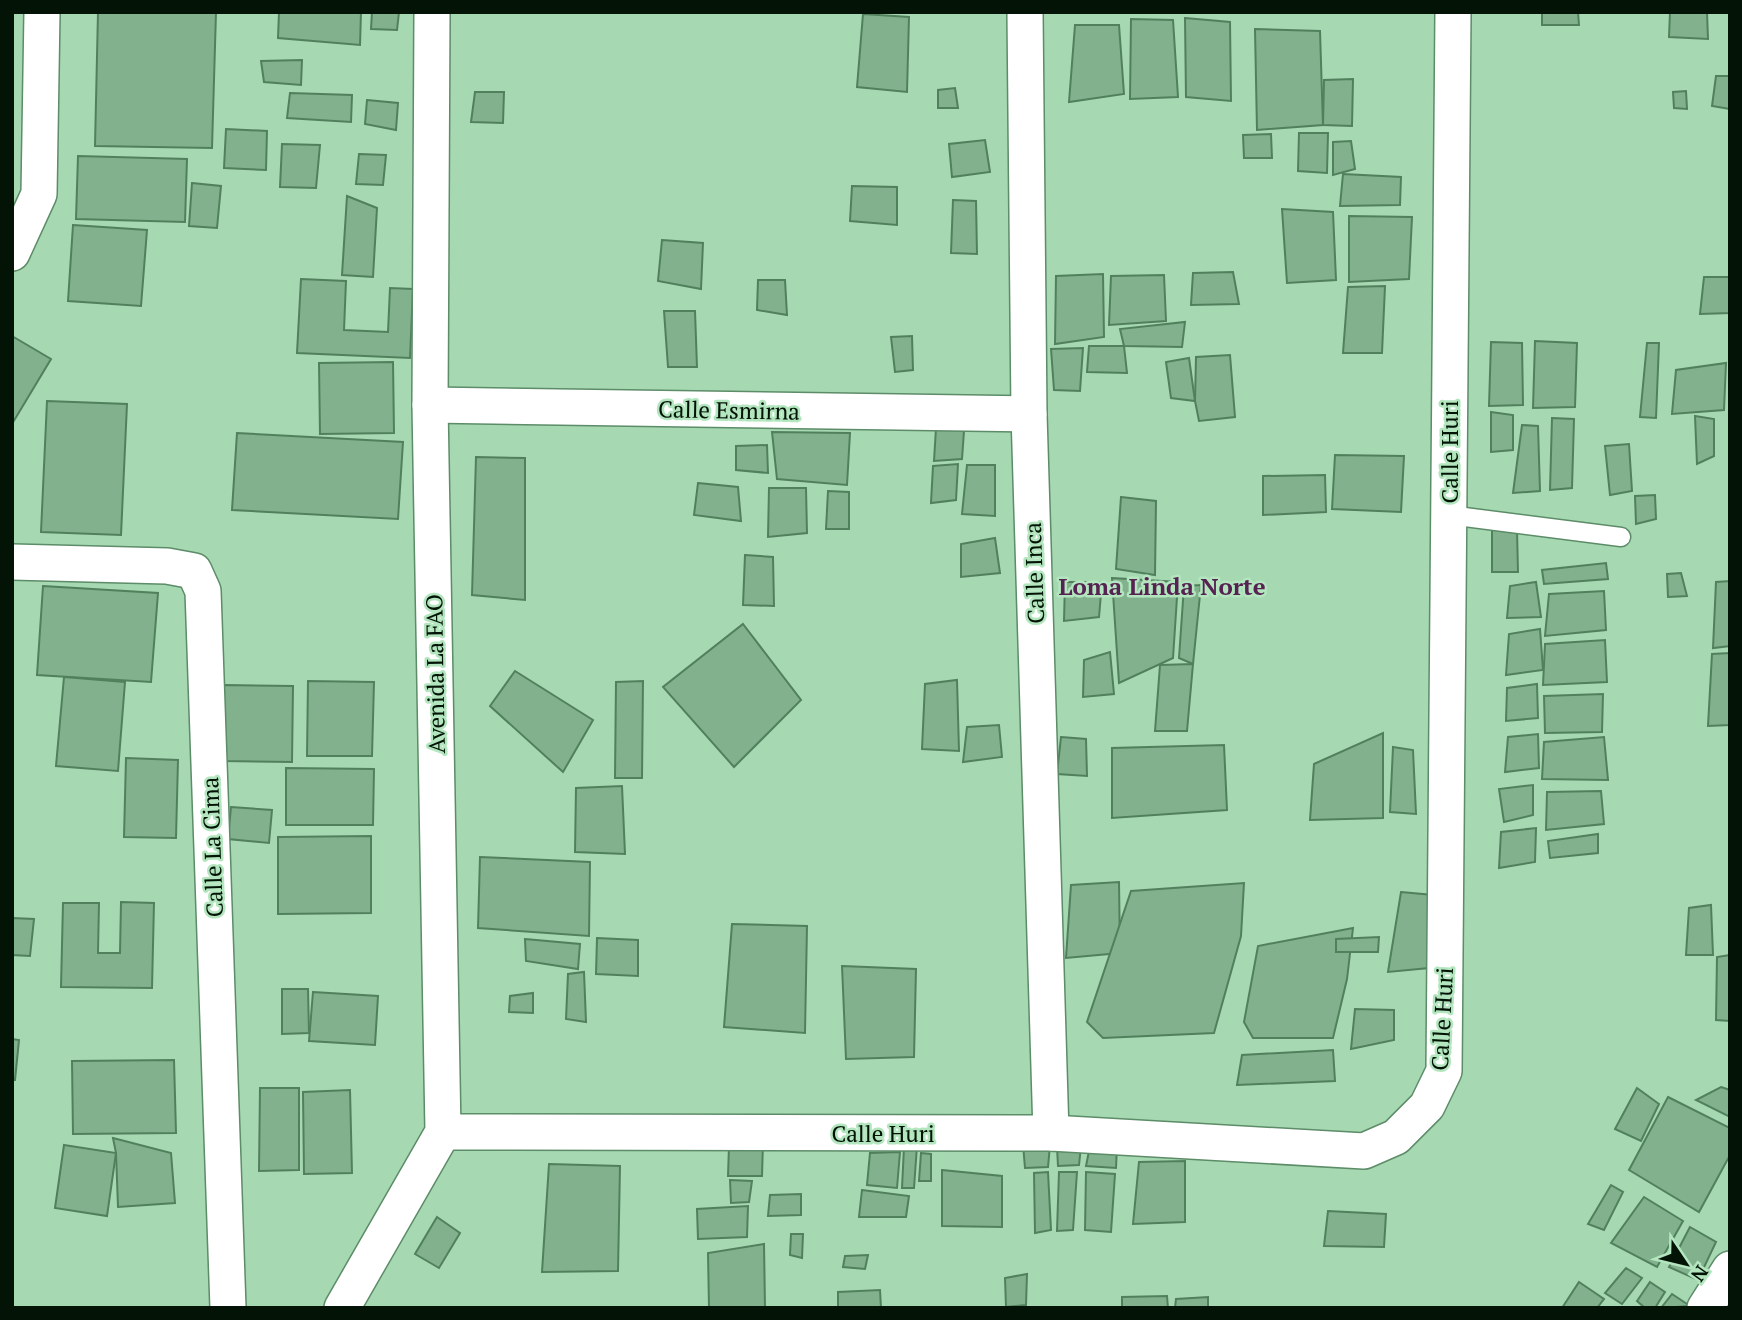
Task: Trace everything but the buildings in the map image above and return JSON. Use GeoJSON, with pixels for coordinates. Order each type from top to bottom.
{"type":"FeatureCollection","features":[{"type":"Feature","properties":{"kind":"street"},"geometry":{"type":"LineString","coordinates":[[12,253],[39,194],[42,12]]}},
{"type":"Feature","properties":{"kind":"street","name":"Avenida La FAO"},"geometry":{"type":"LineString","coordinates":[[432,12],[430,405],[443,1132]]}},
{"type":"Feature","properties":{"kind":"street","name":"Calle Inca"},"geometry":{"type":"LineString","coordinates":[[1025,12],[1029,414],[1051,1133]]}},
{"type":"Feature","properties":{"kind":"street","name":"Calle Huri"},"geometry":{"type":"LineString","coordinates":[[443,1132],[1051,1133],[1364,1150],[1396,1137],[1427,1106],[1444,1071],[1453,12]]}},
{"type":"Feature","properties":{"kind":"street","name":"Calle Esmirna"},"geometry":{"type":"LineString","coordinates":[[430,405],[1029,414]]}},
{"type":"Feature","properties":{"kind":"street","name":"Calle La Cima"},"geometry":{"type":"LineString","coordinates":[[12,562],[167,566],[194,571],[203,591],[228,1308]]}},
{"type":"Feature","properties":{"kind":"street"},"geometry":{"type":"LineString","coordinates":[[342,1308],[443,1132]]}},
{"type":"Feature","properties":{"kind":"street"},"geometry":{"type":"LineString","coordinates":[[1705,1308],[1730,1269]]}},
{"type":"Feature","properties":{"kind":"lane"},"geometry":{"type":"LineString","coordinates":[[1449,515],[1621,537]]}},
{"type":"Feature","properties":{"kind":"district","name":"Loma Linda Norte"},"geometry":{"type":"Point","coordinates":[1162,586]}}]}
